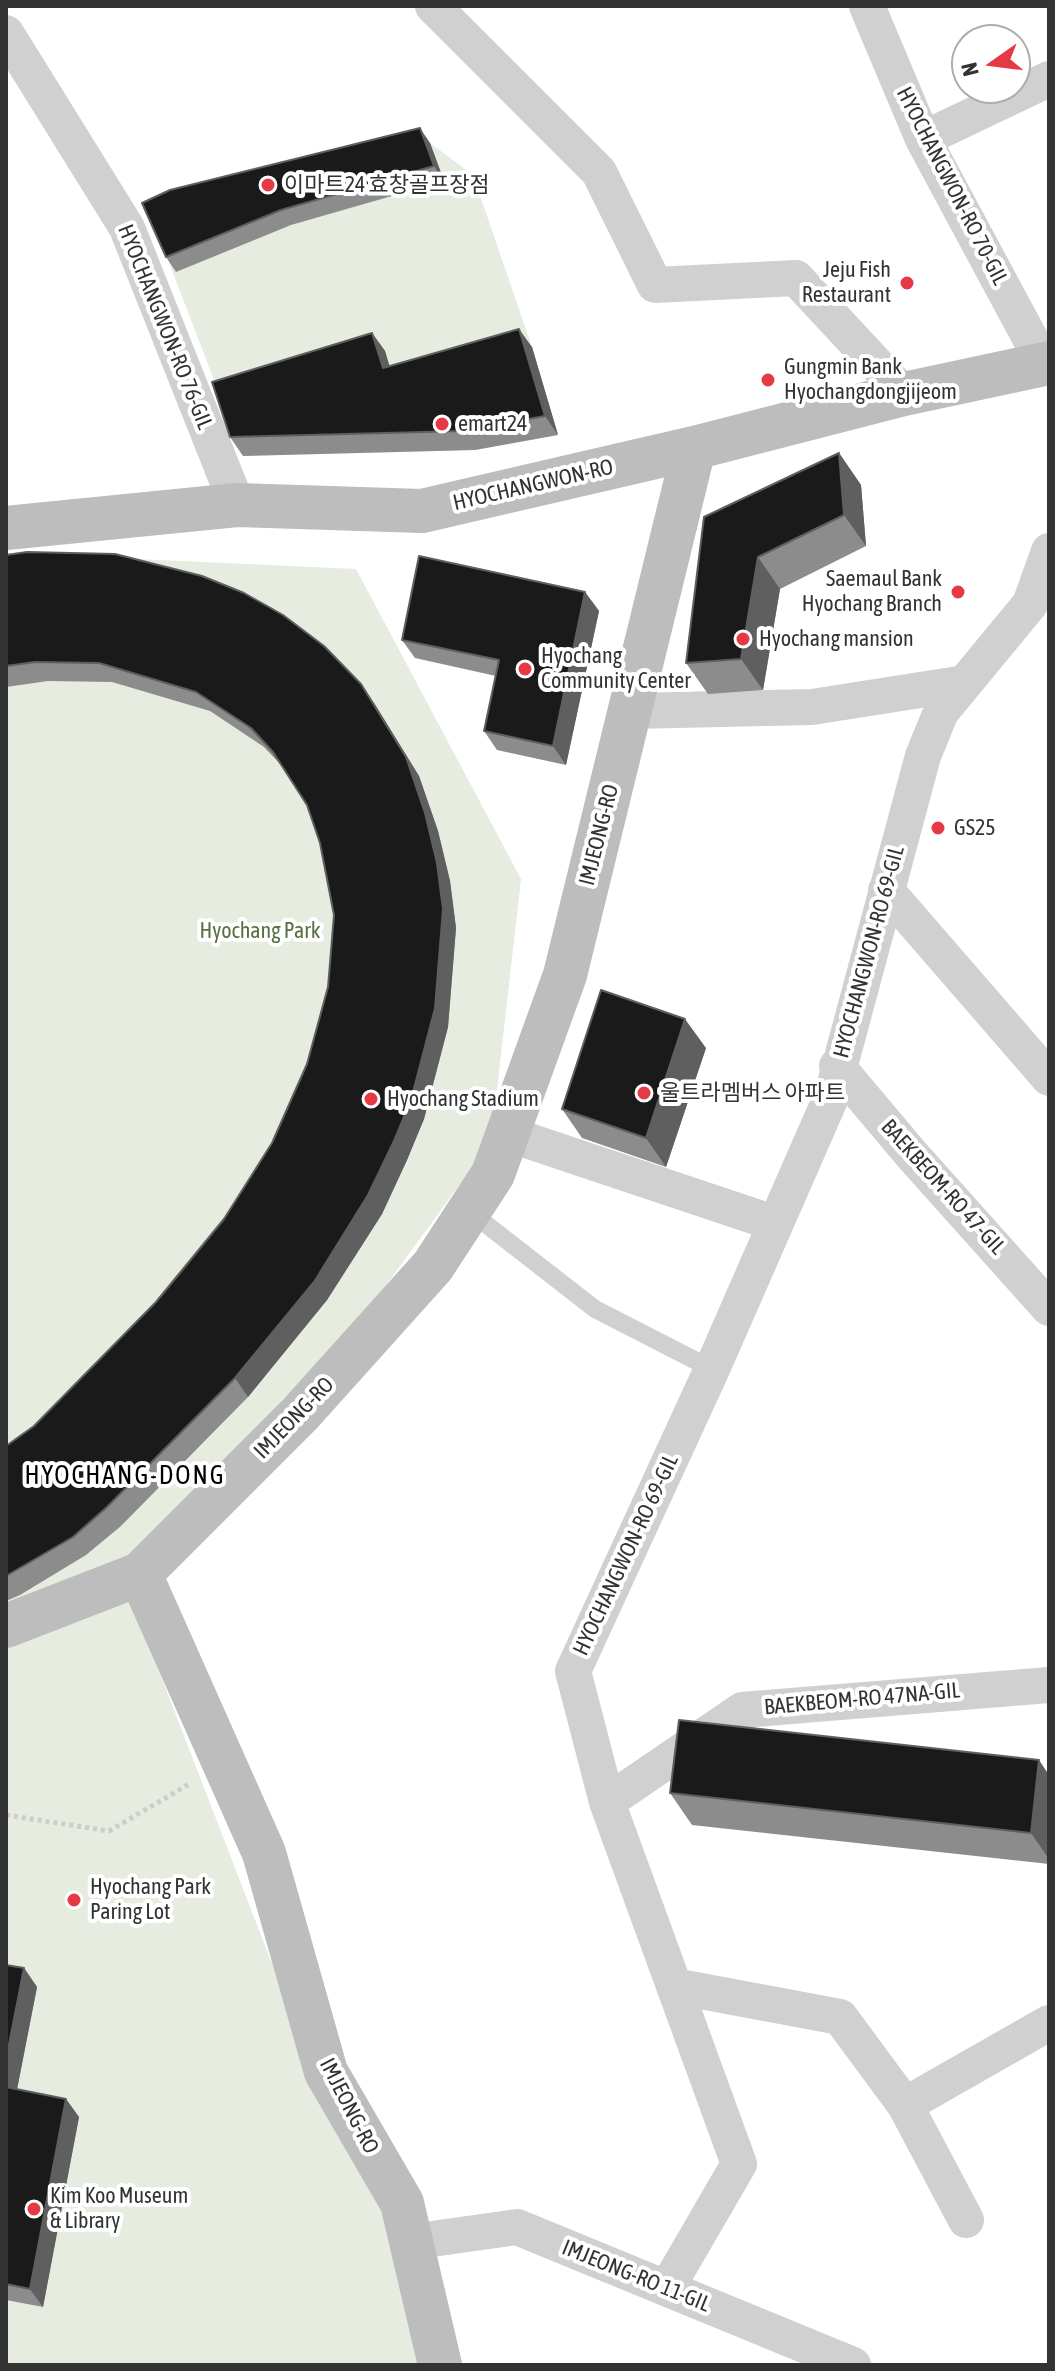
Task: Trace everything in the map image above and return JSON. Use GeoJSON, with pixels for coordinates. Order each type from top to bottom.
{"type":"FeatureCollection","features":[{"type":"Feature","properties":{"kind":"street"},"geometry":{"type":"LineString","coordinates":[[433,6],[599,172],[655,285],[796,278],[904,394]]}},
{"type":"Feature","properties":{"kind":"street","name":"HYOCHANGWON-RO 70-GIL"},"geometry":{"type":"LineString","coordinates":[[867,6],[923,139],[1046,364]]}},
{"type":"Feature","properties":{"kind":"street","name":"HYOCHANGWON-RO 76-GIL"},"geometry":{"type":"LineString","coordinates":[[6,33],[127,228],[237,505]]}},
{"type":"Feature","properties":{"kind":"street"},"geometry":{"type":"LineString","coordinates":[[923,139],[1049,79]]}},
{"type":"Feature","properties":{"kind":"street","name":"HYOCHANGWON-RO"},"geometry":{"type":"LineString","coordinates":[[6,528],[237,505],[422,511],[694,448],[904,394],[1046,364]]}},
{"type":"Feature","properties":{"kind":"street","name":"IMJEONG-RO"},"geometry":{"type":"LineString","coordinates":[[440,2365],[402,2203],[326,2072],[264,1853],[140,1574],[320,1392],[433,1266],[493,1174],[565,975],[694,448]]}},
{"type":"Feature","properties":{"kind":"street","name":"HYOCHANGWON-RO 69-GIL"},"geometry":{"type":"LineString","coordinates":[[667,2288],[739,2164],[607,1802],[573,1671],[712,1369],[832,1095],[837,1066],[923,756],[941,712],[1030,604],[1049,551]]}},
{"type":"Feature","properties":{"kind":"street"},"geometry":{"type":"LineString","coordinates":[[630,711],[812,707],[965,683]]}},
{"type":"Feature","properties":{"kind":"street"},"geometry":{"type":"LineString","coordinates":[[886,890],[1049,1078]]}},
{"type":"Feature","properties":{"kind":"street","name":"BAEKBEOM-RO 47-GIL"},"geometry":{"type":"LineString","coordinates":[[837,1066],[1049,1308]]}},
{"type":"Feature","properties":{"kind":"street"},"geometry":{"type":"LineString","coordinates":[[508,1134],[774,1223]]}},
{"type":"Feature","properties":{"kind":"street"},"geometry":{"type":"LineString","coordinates":[[6,1626],[140,1574]]}},
{"type":"Feature","properties":{"kind":"street","name":"BAEKBEOM-RO 47NA-GIL"},"geometry":{"type":"LineString","coordinates":[[607,1802],[742,1710],[1049,1685]]}},
{"type":"Feature","properties":{"kind":"street"},"geometry":{"type":"LineString","coordinates":[[674,1986],[840,2017],[905,2105],[966,2220]]}},
{"type":"Feature","properties":{"kind":"street"},"geometry":{"type":"LineString","coordinates":[[905,2105],[1049,2023]]}},
{"type":"Feature","properties":{"kind":"street","name":"IMJEONG-RO 11-GIL"},"geometry":{"type":"LineString","coordinates":[[411,2242],[517,2227],[840,2362]]}},
{"type":"Feature","properties":{"kind":"lane"},"geometry":{"type":"LineString","coordinates":[[469,1211],[595,1309],[712,1369]]}},
{"type":"Feature","properties":{"kind":"path"},"geometry":{"type":"LineString","coordinates":[[6,1815],[109,1831],[226,1763]]}},
{"type":"Feature","properties":{"kind":"green space"},"geometry":{"type":"Polygon","coordinates":[[[430,143],[473,175],[532,347],[558,435],[475,450],[243,456],[152,218],[430,143]]]}},
{"type":"Feature","properties":{"kind":"green space","name":"Hyochang Park"},"geometry":{"type":"Polygon","coordinates":[[[6,553],[356,569],[521,879],[493,1125],[476,1162],[384,1288],[130,1596],[315,2075],[389,2206],[420,2365],[6,2365],[6,553]]]}},
{"type":"Feature","properties":{"kind":"building"},"geometry":{"type":"Polygon","coordinates":[[[420,128],[434,166],[281,210],[166,257],[142,203],[170,190],[420,128]]]}},
{"type":"Feature","properties":{"kind":"building"},"geometry":{"type":"Polygon","coordinates":[[[519,329],[545,416],[462,431],[230,437],[212,382],[372,333],[383,368],[519,329]]]}},
{"type":"Feature","properties":{"kind":"building"},"geometry":{"type":"Polygon","coordinates":[[[839,453],[844,515],[758,557],[741,659],[686,663],[704,517],[839,453]]]}},
{"type":"Feature","properties":{"kind":"building","name":"Hyochang Stadium"},"geometry":{"type":"Polygon","coordinates":[[[27,552],[115,554],[202,576],[244,593],[283,615],[324,646],[361,684],[406,757],[425,813],[437,863],[443,909],[435,1008],[411,1100],[368,1195],[314,1282],[235,1378],[107,1507],[73,1537],[6,1576],[6,1446],[34,1426],[156,1302],[224,1219],[272,1143],[307,1064],[328,987],[334,915],[320,843],[307,805],[273,752],[251,728],[196,692],[99,663],[35,662],[6,666],[6,555],[27,552]]]}},
{"type":"Feature","properties":{"kind":"building","name":"Hyochang Community Center"},"geometry":{"type":"Polygon","coordinates":[[[419,556],[585,592],[553,746],[484,731],[499,660],[402,640],[419,556]]]}},
{"type":"Feature","properties":{"kind":"building"},"geometry":{"type":"Polygon","coordinates":[[[601,990],[685,1019],[646,1138],[562,1109],[601,990]]]}},
{"type":"Feature","properties":{"kind":"building"},"geometry":{"type":"Polygon","coordinates":[[[679,1720],[1039,1760],[1031,1833],[670,1793],[679,1720]]]}},
{"type":"Feature","properties":{"kind":"building"},"geometry":{"type":"Polygon","coordinates":[[[6,1965],[24,1968],[6,2060],[6,1965]]]}},
{"type":"Feature","properties":{"kind":"building"},"geometry":{"type":"Polygon","coordinates":[[[6,2087],[66,2099],[30,2289],[6,2284],[6,2087]]]}},
{"type":"Feature","properties":{"kind":"place","name":"이마트24 효창골프장점"},"geometry":{"type":"Point","coordinates":[268,185]}},
{"type":"Feature","properties":{"kind":"place","name":"Jeju Fish Restaurant"},"geometry":{"type":"Point","coordinates":[907,283]}},
{"type":"Feature","properties":{"kind":"place","name":"Gungmin Bank Hyochangdongjijeom"},"geometry":{"type":"Point","coordinates":[768,380]}},
{"type":"Feature","properties":{"kind":"place","name":"emart24"},"geometry":{"type":"Point","coordinates":[442,424]}},
{"type":"Feature","properties":{"kind":"place","name":"Saemaul Bank Hyochang Branch"},"geometry":{"type":"Point","coordinates":[958,592]}},
{"type":"Feature","properties":{"kind":"place","name":"Hyochang mansion"},"geometry":{"type":"Point","coordinates":[743,639]}},
{"type":"Feature","properties":{"kind":"place","name":"Hyochang Community Center"},"geometry":{"type":"Point","coordinates":[525,669]}},
{"type":"Feature","properties":{"kind":"place","name":"GS25"},"geometry":{"type":"Point","coordinates":[938,828]}},
{"type":"Feature","properties":{"kind":"place","name":"울트라멤버스 아파트"},"geometry":{"type":"Point","coordinates":[644,1093]}},
{"type":"Feature","properties":{"kind":"place","name":"Hyochang Stadium"},"geometry":{"type":"Point","coordinates":[371,1099]}},
{"type":"Feature","properties":{"kind":"place","name":"Hyochang Park Paring Lot"},"geometry":{"type":"Point","coordinates":[74,1900]}},
{"type":"Feature","properties":{"kind":"place","name":"Kim Koo Museum & Library"},"geometry":{"type":"Point","coordinates":[34,2209]}},
{"type":"Feature","properties":{"kind":"district","name":"HYOCHANG-DONG"},"geometry":{"type":"Point","coordinates":[125,1476]}}]}
